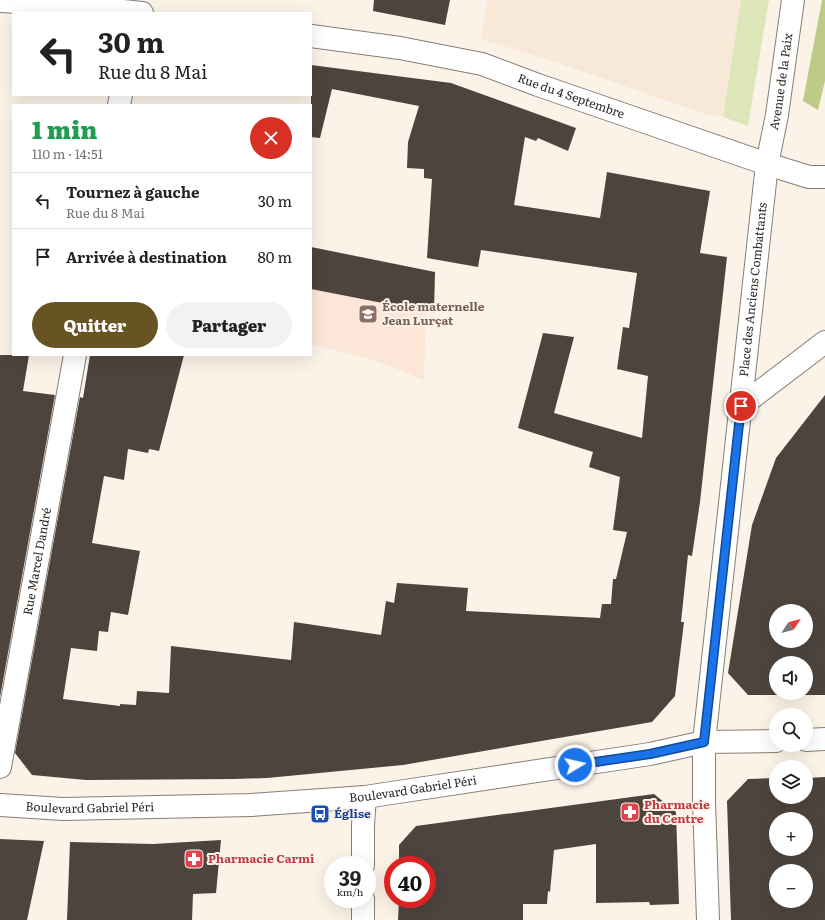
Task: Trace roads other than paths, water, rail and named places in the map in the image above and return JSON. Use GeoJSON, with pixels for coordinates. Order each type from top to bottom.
{"type":"FeatureCollection","features":[{"type":"Feature","properties":{"kind":"street"},"geometry":{"type":"LineString","coordinates":[[0,0],[67,5],[129,12]]}},
{"type":"Feature","properties":{"kind":"street","name":"Avenue de la Paix"},"geometry":{"type":"LineString","coordinates":[[767,164],[778,115],[793,0]]}},
{"type":"Feature","properties":{"kind":"street","name":"Rue du 4 Septembre"},"geometry":{"type":"LineString","coordinates":[[312,36],[400,48],[482,64],[538,85],[767,164],[809,177],[825,177]]}},
{"type":"Feature","properties":{"kind":"street","name":"Place des Anciens Combattants"},"geometry":{"type":"LineString","coordinates":[[741,406],[767,164]]}},
{"type":"Feature","properties":{"kind":"street","name":"Place des Anciens Combattants"},"geometry":{"type":"LineString","coordinates":[[741,406],[825,342]]}},
{"type":"Feature","properties":{"kind":"street","name":"Rue Marcel Dandré"},"geometry":{"type":"LineString","coordinates":[[0,767],[75,356]]}},
{"type":"Feature","properties":{"kind":"street"},"geometry":{"type":"LineString","coordinates":[[708,920],[704,802],[704,742],[741,406]]}},
{"type":"Feature","properties":{"kind":"street"},"geometry":{"type":"LineString","coordinates":[[813,740],[825,739]]}},
{"type":"Feature","properties":{"kind":"street","name":"Boulevard Gabriel Péri"},"geometry":{"type":"LineString","coordinates":[[0,805],[71,809],[251,805],[365,798],[650,754],[704,742],[769,741]]}},
{"type":"Feature","properties":{"kind":"street"},"geometry":{"type":"LineString","coordinates":[[363,856],[365,798]]}},
{"type":"Feature","properties":{"kind":"street"},"geometry":{"type":"LineString","coordinates":[[363,908],[363,920]]}},
{"type":"Feature","properties":{"kind":"place","name":"École maternelle Jean Lurçat"},"geometry":{"type":"Point","coordinates":[368,314]}},
{"type":"Feature","properties":{"kind":"place","name":"Pharmacie du Centre"},"geometry":{"type":"Point","coordinates":[630,812]}},
{"type":"Feature","properties":{"kind":"place","name":"Église"},"geometry":{"type":"Point","coordinates":[320,814]}},
{"type":"Feature","properties":{"kind":"place","name":"Pharmacie Carmi"},"geometry":{"type":"Point","coordinates":[194,859]}}]}
